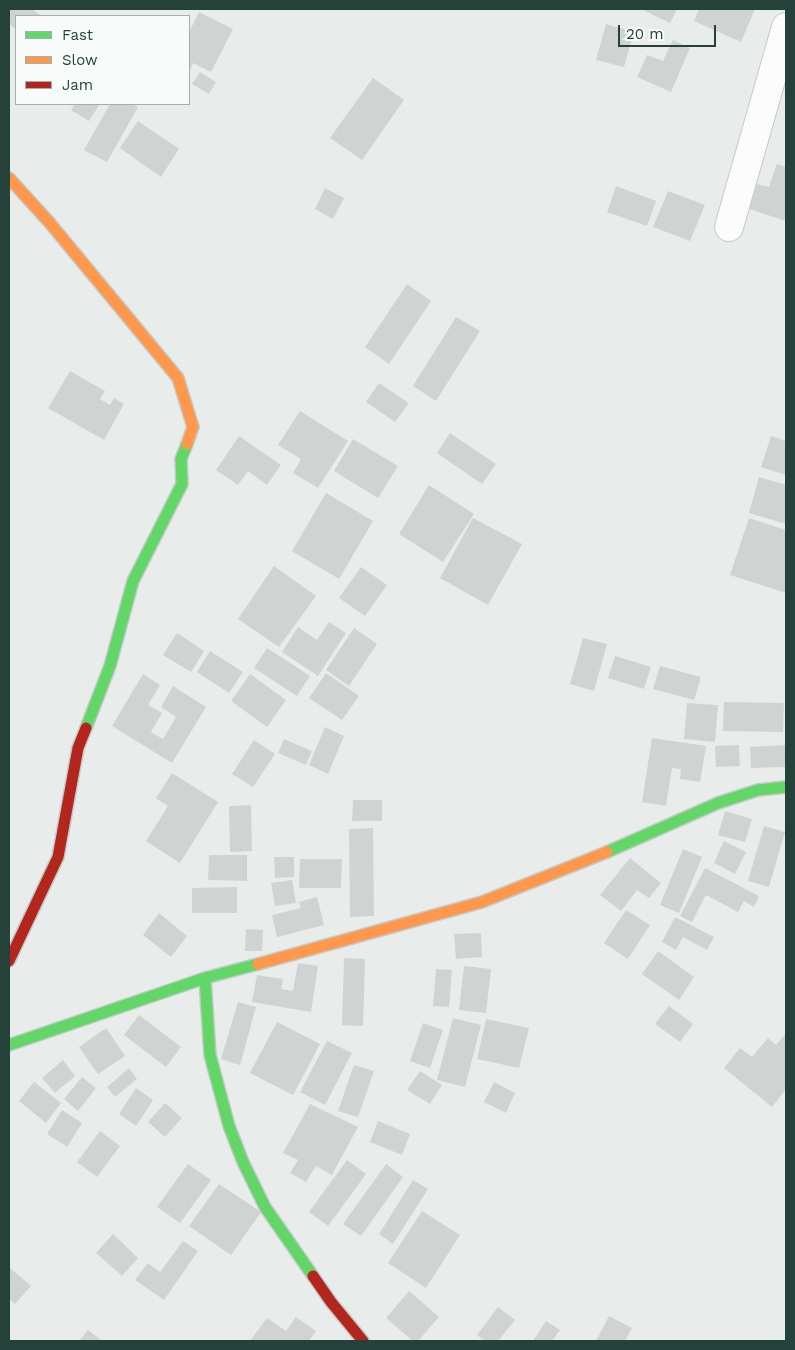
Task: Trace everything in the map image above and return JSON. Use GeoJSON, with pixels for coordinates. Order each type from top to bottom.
{"type":"FeatureCollection","features":[{"type":"Feature","properties":{"kind":"street"},"geometry":{"type":"LineString","coordinates":[[729,227],[786,27]]}},
{"type":"Feature","properties":{"kind":"street"},"geometry":{"type":"LineString","coordinates":[[9,178],[49,222],[178,378],[193,427],[181,459],[182,484],[133,581],[110,666],[78,748],[58,857],[9,961]]}},
{"type":"Feature","properties":{"kind":"street"},"geometry":{"type":"LineString","coordinates":[[9,1045],[205,978],[482,902],[575,866],[718,803],[758,790],[786,787]]}},
{"type":"Feature","properties":{"kind":"street"},"geometry":{"type":"LineString","coordinates":[[205,978],[210,1055],[229,1126],[243,1162],[265,1207],[331,1302],[363,1341]]}},
{"type":"Feature","properties":{"kind":"building"},"geometry":{"type":"Polygon","coordinates":[[[9,9],[31,9],[40,15],[15,15],[15,28],[9,24],[9,9]]]}},
{"type":"Feature","properties":{"kind":"building"},"geometry":{"type":"Polygon","coordinates":[[[641,9],[677,9],[670,23],[641,9]]]}},
{"type":"Feature","properties":{"kind":"building"},"geometry":{"type":"Polygon","coordinates":[[[699,9],[755,9],[741,42],[694,21],[699,9]]]}},
{"type":"Feature","properties":{"kind":"building"},"geometry":{"type":"Polygon","coordinates":[[[199,12],[233,29],[211,72],[193,63],[190,70],[190,30],[199,12]]]}},
{"type":"Feature","properties":{"kind":"building"},"geometry":{"type":"Polygon","coordinates":[[[606,24],[634,32],[624,67],[596,60],[606,24]]]}},
{"type":"Feature","properties":{"kind":"building"},"geometry":{"type":"Polygon","coordinates":[[[673,40],[690,48],[671,92],[637,77],[647,55],[663,61],[673,40]]]}},
{"type":"Feature","properties":{"kind":"building"},"geometry":{"type":"Polygon","coordinates":[[[200,72],[216,82],[209,94],[192,84],[200,72]]]}},
{"type":"Feature","properties":{"kind":"building"},"geometry":{"type":"Polygon","coordinates":[[[373,78],[404,100],[362,160],[330,138],[373,78]]]}},
{"type":"Feature","properties":{"kind":"building"},"geometry":{"type":"Polygon","coordinates":[[[74,105],[99,105],[89,121],[71,110],[74,105]]]}},
{"type":"Feature","properties":{"kind":"building"},"geometry":{"type":"Polygon","coordinates":[[[109,105],[134,105],[138,107],[107,162],[84,150],[109,105]]]}},
{"type":"Feature","properties":{"kind":"building"},"geometry":{"type":"Polygon","coordinates":[[[138,121],[179,149],[161,177],[120,148],[138,121]]]}},
{"type":"Feature","properties":{"kind":"building"},"geometry":{"type":"Polygon","coordinates":[[[777,164],[786,167],[786,221],[749,209],[757,184],[769,187],[777,164]]]}},
{"type":"Feature","properties":{"kind":"building"},"geometry":{"type":"Polygon","coordinates":[[[616,186],[656,201],[647,226],[607,212],[616,186]]]}},
{"type":"Feature","properties":{"kind":"building"},"geometry":{"type":"Polygon","coordinates":[[[325,188],[344,198],[333,219],[315,209],[325,188]]]}},
{"type":"Feature","properties":{"kind":"building"},"geometry":{"type":"Polygon","coordinates":[[[668,191],[705,205],[690,241],[653,227],[668,191]]]}},
{"type":"Feature","properties":{"kind":"building"},"geometry":{"type":"Polygon","coordinates":[[[407,284],[431,301],[389,364],[365,347],[407,284]]]}},
{"type":"Feature","properties":{"kind":"building"},"geometry":{"type":"Polygon","coordinates":[[[456,317],[480,331],[436,401],[413,386],[456,317]]]}},
{"type":"Feature","properties":{"kind":"building"},"geometry":{"type":"Polygon","coordinates":[[[70,371],[105,391],[100,399],[110,405],[114,398],[124,404],[104,440],[48,408],[70,371]]]}},
{"type":"Feature","properties":{"kind":"building"},"geometry":{"type":"Polygon","coordinates":[[[379,383],[409,403],[395,422],[366,402],[379,383]]]}},
{"type":"Feature","properties":{"kind":"building"},"geometry":{"type":"Polygon","coordinates":[[[300,411],[348,441],[318,488],[293,473],[301,459],[278,445],[300,411]]]}},
{"type":"Feature","properties":{"kind":"building"},"geometry":{"type":"Polygon","coordinates":[[[450,433],[496,464],[482,484],[437,453],[450,433]]]}},
{"type":"Feature","properties":{"kind":"building"},"geometry":{"type":"Polygon","coordinates":[[[239,436],[281,465],[267,485],[248,471],[238,485],[216,470],[239,436]]]}},
{"type":"Feature","properties":{"kind":"building"},"geometry":{"type":"Polygon","coordinates":[[[771,436],[786,441],[786,475],[761,467],[771,436]]]}},
{"type":"Feature","properties":{"kind":"building"},"geometry":{"type":"Polygon","coordinates":[[[353,439],[398,466],[378,498],[334,471],[353,439]]]}},
{"type":"Feature","properties":{"kind":"building"},"geometry":{"type":"Polygon","coordinates":[[[759,477],[786,485],[786,524],[749,513],[759,477]]]}},
{"type":"Feature","properties":{"kind":"building"},"geometry":{"type":"Polygon","coordinates":[[[429,485],[474,514],[443,562],[399,534],[429,485]]]}},
{"type":"Feature","properties":{"kind":"building"},"geometry":{"type":"Polygon","coordinates":[[[326,493],[373,521],[339,579],[292,551],[326,493]]]}},
{"type":"Feature","properties":{"kind":"building"},"geometry":{"type":"Polygon","coordinates":[[[473,518],[522,544],[488,605],[440,578],[473,518]]]}},
{"type":"Feature","properties":{"kind":"building"},"geometry":{"type":"Polygon","coordinates":[[[749,518],[786,530],[786,593],[730,575],[749,518]]]}},
{"type":"Feature","properties":{"kind":"building"},"geometry":{"type":"Polygon","coordinates":[[[274,566],[316,596],[279,647],[238,619],[274,566]]]}},
{"type":"Feature","properties":{"kind":"building"},"geometry":{"type":"Polygon","coordinates":[[[361,567],[387,585],[365,616],[339,598],[361,567]]]}},
{"type":"Feature","properties":{"kind":"building"},"geometry":{"type":"Polygon","coordinates":[[[329,622],[346,633],[318,676],[282,652],[298,627],[317,640],[329,622]]]}},
{"type":"Feature","properties":{"kind":"building"},"geometry":{"type":"Polygon","coordinates":[[[354,628],[377,644],[349,686],[326,670],[354,628]]]}},
{"type":"Feature","properties":{"kind":"building"},"geometry":{"type":"Polygon","coordinates":[[[177,633],[204,651],[191,672],[163,655],[177,633]]]}},
{"type":"Feature","properties":{"kind":"building"},"geometry":{"type":"Polygon","coordinates":[[[583,638],[607,644],[594,691],[570,684],[583,638]]]}},
{"type":"Feature","properties":{"kind":"building"},"geometry":{"type":"Polygon","coordinates":[[[267,648],[310,676],[297,696],[254,668],[267,648]]]}},
{"type":"Feature","properties":{"kind":"building"},"geometry":{"type":"Polygon","coordinates":[[[210,651],[243,672],[229,693],[197,672],[210,651]]]}},
{"type":"Feature","properties":{"kind":"building"},"geometry":{"type":"Polygon","coordinates":[[[615,656],[651,667],[644,689],[608,678],[615,656]]]}},
{"type":"Feature","properties":{"kind":"building"},"geometry":{"type":"Polygon","coordinates":[[[660,666],[701,677],[694,700],[653,689],[660,666]]]}},
{"type":"Feature","properties":{"kind":"building"},"geometry":{"type":"Polygon","coordinates":[[[326,673],[359,696],[342,720],[309,698],[326,673]]]}},
{"type":"Feature","properties":{"kind":"building"},"geometry":{"type":"Polygon","coordinates":[[[143,674],[160,685],[148,705],[162,713],[151,732],[163,739],[176,717],[161,707],[173,686],[206,707],[172,763],[112,726],[143,674]]]}},
{"type":"Feature","properties":{"kind":"building"},"geometry":{"type":"Polygon","coordinates":[[[250,674],[286,700],[267,727],[231,701],[250,674]]]}},
{"type":"Feature","properties":{"kind":"building"},"geometry":{"type":"Polygon","coordinates":[[[724,702],[784,703],[783,732],[723,731],[724,702]]]}},
{"type":"Feature","properties":{"kind":"building"},"geometry":{"type":"Polygon","coordinates":[[[687,703],[718,705],[715,742],[684,739],[687,703]]]}},
{"type":"Feature","properties":{"kind":"building"},"geometry":{"type":"Polygon","coordinates":[[[325,727],[344,736],[328,774],[309,765],[325,727]]]}},
{"type":"Feature","properties":{"kind":"building"},"geometry":{"type":"Polygon","coordinates":[[[652,738],[706,746],[700,782],[680,779],[681,769],[672,768],[666,806],[642,802],[652,738]]]}},
{"type":"Feature","properties":{"kind":"building"},"geometry":{"type":"Polygon","coordinates":[[[284,739],[312,751],[306,765],[278,753],[284,739]]]}},
{"type":"Feature","properties":{"kind":"building"},"geometry":{"type":"Polygon","coordinates":[[[254,740],[275,754],[253,787],[232,774],[254,740]]]}},
{"type":"Feature","properties":{"kind":"building"},"geometry":{"type":"Polygon","coordinates":[[[739,745],[740,766],[716,767],[715,746],[739,745]]]}},
{"type":"Feature","properties":{"kind":"building"},"geometry":{"type":"Polygon","coordinates":[[[786,745],[786,767],[751,768],[750,747],[786,745]]]}},
{"type":"Feature","properties":{"kind":"building"},"geometry":{"type":"Polygon","coordinates":[[[172,773],[218,802],[180,863],[146,841],[168,806],[156,798],[172,773]]]}},
{"type":"Feature","properties":{"kind":"building"},"geometry":{"type":"Polygon","coordinates":[[[353,800],[382,800],[382,821],[352,821],[353,800]]]}},
{"type":"Feature","properties":{"kind":"building"},"geometry":{"type":"Polygon","coordinates":[[[251,805],[252,851],[230,852],[229,806],[251,805]]]}},
{"type":"Feature","properties":{"kind":"building"},"geometry":{"type":"Polygon","coordinates":[[[725,811],[752,819],[745,842],[718,835],[725,811]]]}},
{"type":"Feature","properties":{"kind":"building"},"geometry":{"type":"Polygon","coordinates":[[[764,826],[785,832],[769,887],[748,881],[764,826]]]}},
{"type":"Feature","properties":{"kind":"building"},"geometry":{"type":"Polygon","coordinates":[[[373,828],[374,916],[350,917],[349,829],[373,828]]]}},
{"type":"Feature","properties":{"kind":"building"},"geometry":{"type":"Polygon","coordinates":[[[724,841],[746,852],[735,874],[714,863],[724,841]]]}},
{"type":"Feature","properties":{"kind":"building"},"geometry":{"type":"Polygon","coordinates":[[[683,849],[702,857],[679,913],[660,905],[683,849]]]}},
{"type":"Feature","properties":{"kind":"building"},"geometry":{"type":"Polygon","coordinates":[[[209,855],[247,855],[247,881],[208,880],[209,855]]]}},
{"type":"Feature","properties":{"kind":"building"},"geometry":{"type":"Polygon","coordinates":[[[274,857],[294,857],[294,877],[275,878],[274,857]]]}},
{"type":"Feature","properties":{"kind":"building"},"geometry":{"type":"Polygon","coordinates":[[[630,858],[661,883],[649,898],[637,890],[621,911],[600,895],[630,858]]]}},
{"type":"Feature","properties":{"kind":"building"},"geometry":{"type":"Polygon","coordinates":[[[300,859],[342,859],[341,888],[299,888],[300,859]]]}},
{"type":"Feature","properties":{"kind":"building"},"geometry":{"type":"Polygon","coordinates":[[[705,868],[759,896],[754,907],[744,901],[738,912],[706,895],[692,922],[680,916],[705,868]]]}},
{"type":"Feature","properties":{"kind":"building"},"geometry":{"type":"Polygon","coordinates":[[[292,880],[296,903],[275,906],[271,883],[292,880]]]}},
{"type":"Feature","properties":{"kind":"building"},"geometry":{"type":"Polygon","coordinates":[[[237,887],[237,913],[192,913],[192,888],[237,887]]]}},
{"type":"Feature","properties":{"kind":"building"},"geometry":{"type":"Polygon","coordinates":[[[317,897],[324,925],[277,937],[272,915],[301,908],[299,902],[317,897]]]}},
{"type":"Feature","properties":{"kind":"building"},"geometry":{"type":"Polygon","coordinates":[[[626,910],[650,925],[628,959],[604,943],[626,910]]]}},
{"type":"Feature","properties":{"kind":"building"},"geometry":{"type":"Polygon","coordinates":[[[159,913],[187,936],[171,957],[143,935],[159,913]]]}},
{"type":"Feature","properties":{"kind":"building"},"geometry":{"type":"Polygon","coordinates":[[[675,917],[714,937],[707,950],[683,937],[676,950],[662,942],[675,917]]]}},
{"type":"Feature","properties":{"kind":"building"},"geometry":{"type":"Polygon","coordinates":[[[246,929],[263,930],[262,951],[245,951],[246,929]]]}},
{"type":"Feature","properties":{"kind":"building"},"geometry":{"type":"Polygon","coordinates":[[[481,933],[482,957],[456,959],[454,934],[481,933]]]}},
{"type":"Feature","properties":{"kind":"building"},"geometry":{"type":"Polygon","coordinates":[[[658,951],[694,977],[679,1000],[642,974],[658,951]]]}},
{"type":"Feature","properties":{"kind":"building"},"geometry":{"type":"Polygon","coordinates":[[[344,958],[365,959],[363,1026],[342,1025],[344,958]]]}},
{"type":"Feature","properties":{"kind":"building"},"geometry":{"type":"Polygon","coordinates":[[[298,963],[318,966],[311,1012],[252,1002],[257,975],[283,979],[281,989],[293,991],[298,963]]]}},
{"type":"Feature","properties":{"kind":"building"},"geometry":{"type":"Polygon","coordinates":[[[464,966],[491,969],[486,1013],[459,1010],[464,966]]]}},
{"type":"Feature","properties":{"kind":"building"},"geometry":{"type":"Polygon","coordinates":[[[436,969],[452,970],[449,1007],[433,1006],[436,969]]]}},
{"type":"Feature","properties":{"kind":"building"},"geometry":{"type":"Polygon","coordinates":[[[238,1002],[256,1007],[240,1065],[221,1059],[238,1002]]]}},
{"type":"Feature","properties":{"kind":"building"},"geometry":{"type":"Polygon","coordinates":[[[669,1006],[693,1024],[680,1042],[655,1024],[669,1006]]]}},
{"type":"Feature","properties":{"kind":"building"},"geometry":{"type":"Polygon","coordinates":[[[139,1015],[181,1047],[166,1067],[124,1035],[139,1015]]]}},
{"type":"Feature","properties":{"kind":"building"},"geometry":{"type":"Polygon","coordinates":[[[453,1018],[481,1025],[465,1087],[437,1080],[453,1018]]]}},
{"type":"Feature","properties":{"kind":"building"},"geometry":{"type":"Polygon","coordinates":[[[486,1019],[529,1028],[519,1068],[477,1059],[486,1019]]]}},
{"type":"Feature","properties":{"kind":"building"},"geometry":{"type":"Polygon","coordinates":[[[277,1022],[320,1044],[293,1095],[250,1073],[277,1022]]]}},
{"type":"Feature","properties":{"kind":"building"},"geometry":{"type":"Polygon","coordinates":[[[423,1023],[443,1030],[430,1068],[410,1061],[423,1023]]]}},
{"type":"Feature","properties":{"kind":"building"},"geometry":{"type":"Polygon","coordinates":[[[106,1028],[125,1056],[98,1074],[79,1047],[106,1028]]]}},
{"type":"Feature","properties":{"kind":"building"},"geometry":{"type":"Polygon","coordinates":[[[786,1033],[786,1089],[772,1107],[724,1068],[740,1048],[752,1057],[768,1038],[776,1045],[786,1033]]]}},
{"type":"Feature","properties":{"kind":"building"},"geometry":{"type":"Polygon","coordinates":[[[327,1041],[352,1053],[325,1105],[300,1092],[327,1041]]]}},
{"type":"Feature","properties":{"kind":"building"},"geometry":{"type":"Polygon","coordinates":[[[63,1060],[75,1076],[55,1093],[42,1078],[63,1060]]]}},
{"type":"Feature","properties":{"kind":"building"},"geometry":{"type":"Polygon","coordinates":[[[354,1065],[374,1071],[358,1117],[338,1111],[354,1065]]]}},
{"type":"Feature","properties":{"kind":"building"},"geometry":{"type":"Polygon","coordinates":[[[129,1068],[137,1079],[115,1097],[107,1087],[129,1068]]]}},
{"type":"Feature","properties":{"kind":"building"},"geometry":{"type":"Polygon","coordinates":[[[420,1071],[442,1085],[430,1104],[407,1090],[420,1071]]]}},
{"type":"Feature","properties":{"kind":"building"},"geometry":{"type":"Polygon","coordinates":[[[82,1077],[96,1088],[78,1111],[64,1099],[82,1077]]]}},
{"type":"Feature","properties":{"kind":"building"},"geometry":{"type":"Polygon","coordinates":[[[34,1082],[61,1103],[46,1123],[19,1101],[34,1082]]]}},
{"type":"Feature","properties":{"kind":"building"},"geometry":{"type":"Polygon","coordinates":[[[494,1082],[515,1093],[506,1113],[484,1102],[494,1082]]]}},
{"type":"Feature","properties":{"kind":"building"},"geometry":{"type":"Polygon","coordinates":[[[136,1088],[153,1100],[136,1126],[119,1114],[136,1088]]]}},
{"type":"Feature","properties":{"kind":"building"},"geometry":{"type":"Polygon","coordinates":[[[165,1103],[182,1118],[165,1137],[148,1122],[165,1103]]]}},
{"type":"Feature","properties":{"kind":"building"},"geometry":{"type":"Polygon","coordinates":[[[310,1104],[358,1127],[332,1175],[316,1166],[306,1182],[290,1173],[298,1160],[283,1153],[310,1104]]]}},
{"type":"Feature","properties":{"kind":"building"},"geometry":{"type":"Polygon","coordinates":[[[62,1110],[82,1123],[67,1147],[47,1134],[62,1110]]]}},
{"type":"Feature","properties":{"kind":"building"},"geometry":{"type":"Polygon","coordinates":[[[378,1121],[410,1134],[402,1155],[370,1142],[378,1121]]]}},
{"type":"Feature","properties":{"kind":"building"},"geometry":{"type":"Polygon","coordinates":[[[100,1131],[120,1146],[97,1177],[77,1162],[100,1131]]]}},
{"type":"Feature","properties":{"kind":"building"},"geometry":{"type":"Polygon","coordinates":[[[347,1160],[366,1174],[328,1226],[309,1212],[347,1160]]]}},
{"type":"Feature","properties":{"kind":"building"},"geometry":{"type":"Polygon","coordinates":[[[188,1164],[211,1180],[180,1223],[157,1207],[188,1164]]]}},
{"type":"Feature","properties":{"kind":"building"},"geometry":{"type":"Polygon","coordinates":[[[386,1164],[403,1177],[361,1236],[343,1224],[386,1164]]]}},
{"type":"Feature","properties":{"kind":"building"},"geometry":{"type":"Polygon","coordinates":[[[413,1180],[428,1189],[393,1244],[379,1234],[413,1180]]]}},
{"type":"Feature","properties":{"kind":"building"},"geometry":{"type":"Polygon","coordinates":[[[219,1184],[261,1212],[231,1255],[189,1226],[219,1184]]]}},
{"type":"Feature","properties":{"kind":"building"},"geometry":{"type":"Polygon","coordinates":[[[422,1211],[460,1235],[426,1288],[388,1263],[422,1211]]]}},
{"type":"Feature","properties":{"kind":"building"},"geometry":{"type":"Polygon","coordinates":[[[113,1234],[138,1258],[122,1276],[96,1253],[113,1234]]]}},
{"type":"Feature","properties":{"kind":"building"},"geometry":{"type":"Polygon","coordinates":[[[183,1241],[198,1251],[164,1300],[135,1280],[148,1263],[160,1272],[183,1241]]]}},
{"type":"Feature","properties":{"kind":"building"},"geometry":{"type":"Polygon","coordinates":[[[9,1267],[31,1286],[15,1304],[9,1299],[9,1267]]]}},
{"type":"Feature","properties":{"kind":"building"},"geometry":{"type":"Polygon","coordinates":[[[409,1291],[439,1317],[418,1341],[413,1341],[386,1318],[409,1291]]]}},
{"type":"Feature","properties":{"kind":"building"},"geometry":{"type":"Polygon","coordinates":[[[498,1307],[515,1320],[498,1341],[485,1341],[477,1335],[498,1307]]]}},
{"type":"Feature","properties":{"kind":"building"},"geometry":{"type":"Polygon","coordinates":[[[609,1316],[632,1328],[625,1341],[596,1341],[609,1316]]]}},
{"type":"Feature","properties":{"kind":"building"},"geometry":{"type":"Polygon","coordinates":[[[296,1317],[316,1331],[309,1341],[250,1341],[267,1318],[286,1331],[296,1317]]]}},
{"type":"Feature","properties":{"kind":"building"},"geometry":{"type":"Polygon","coordinates":[[[546,1321],[560,1330],[552,1341],[533,1341],[546,1321]]]}},
{"type":"Feature","properties":{"kind":"building"},"geometry":{"type":"Polygon","coordinates":[[[88,1330],[102,1341],[79,1341],[88,1330]]]}},
{"type":"Feature","properties":{"kind":"traffic: fast"},"geometry":{"type":"LineString","coordinates":[[86,728],[110,666],[133,581],[182,484],[181,459],[187,444]]}},
{"type":"Feature","properties":{"kind":"traffic: fast"},"geometry":{"type":"LineString","coordinates":[[607,852],[718,803],[758,790],[786,787]]}},
{"type":"Feature","properties":{"kind":"traffic: fast"},"geometry":{"type":"LineString","coordinates":[[9,1045],[205,978],[258,964]]}},
{"type":"Feature","properties":{"kind":"traffic: fast"},"geometry":{"type":"LineString","coordinates":[[205,978],[210,1055],[229,1126],[243,1162],[265,1207],[313,1276]]}},
{"type":"Feature","properties":{"kind":"traffic: slow"},"geometry":{"type":"LineString","coordinates":[[9,178],[49,222],[178,378],[193,427],[187,444]]}},
{"type":"Feature","properties":{"kind":"traffic: slow"},"geometry":{"type":"LineString","coordinates":[[258,964],[482,902],[607,852]]}},
{"type":"Feature","properties":{"kind":"traffic: jam"},"geometry":{"type":"LineString","coordinates":[[9,961],[58,857],[78,748],[86,728]]}},
{"type":"Feature","properties":{"kind":"traffic: jam"},"geometry":{"type":"LineString","coordinates":[[313,1276],[331,1302],[363,1341]]}}]}
